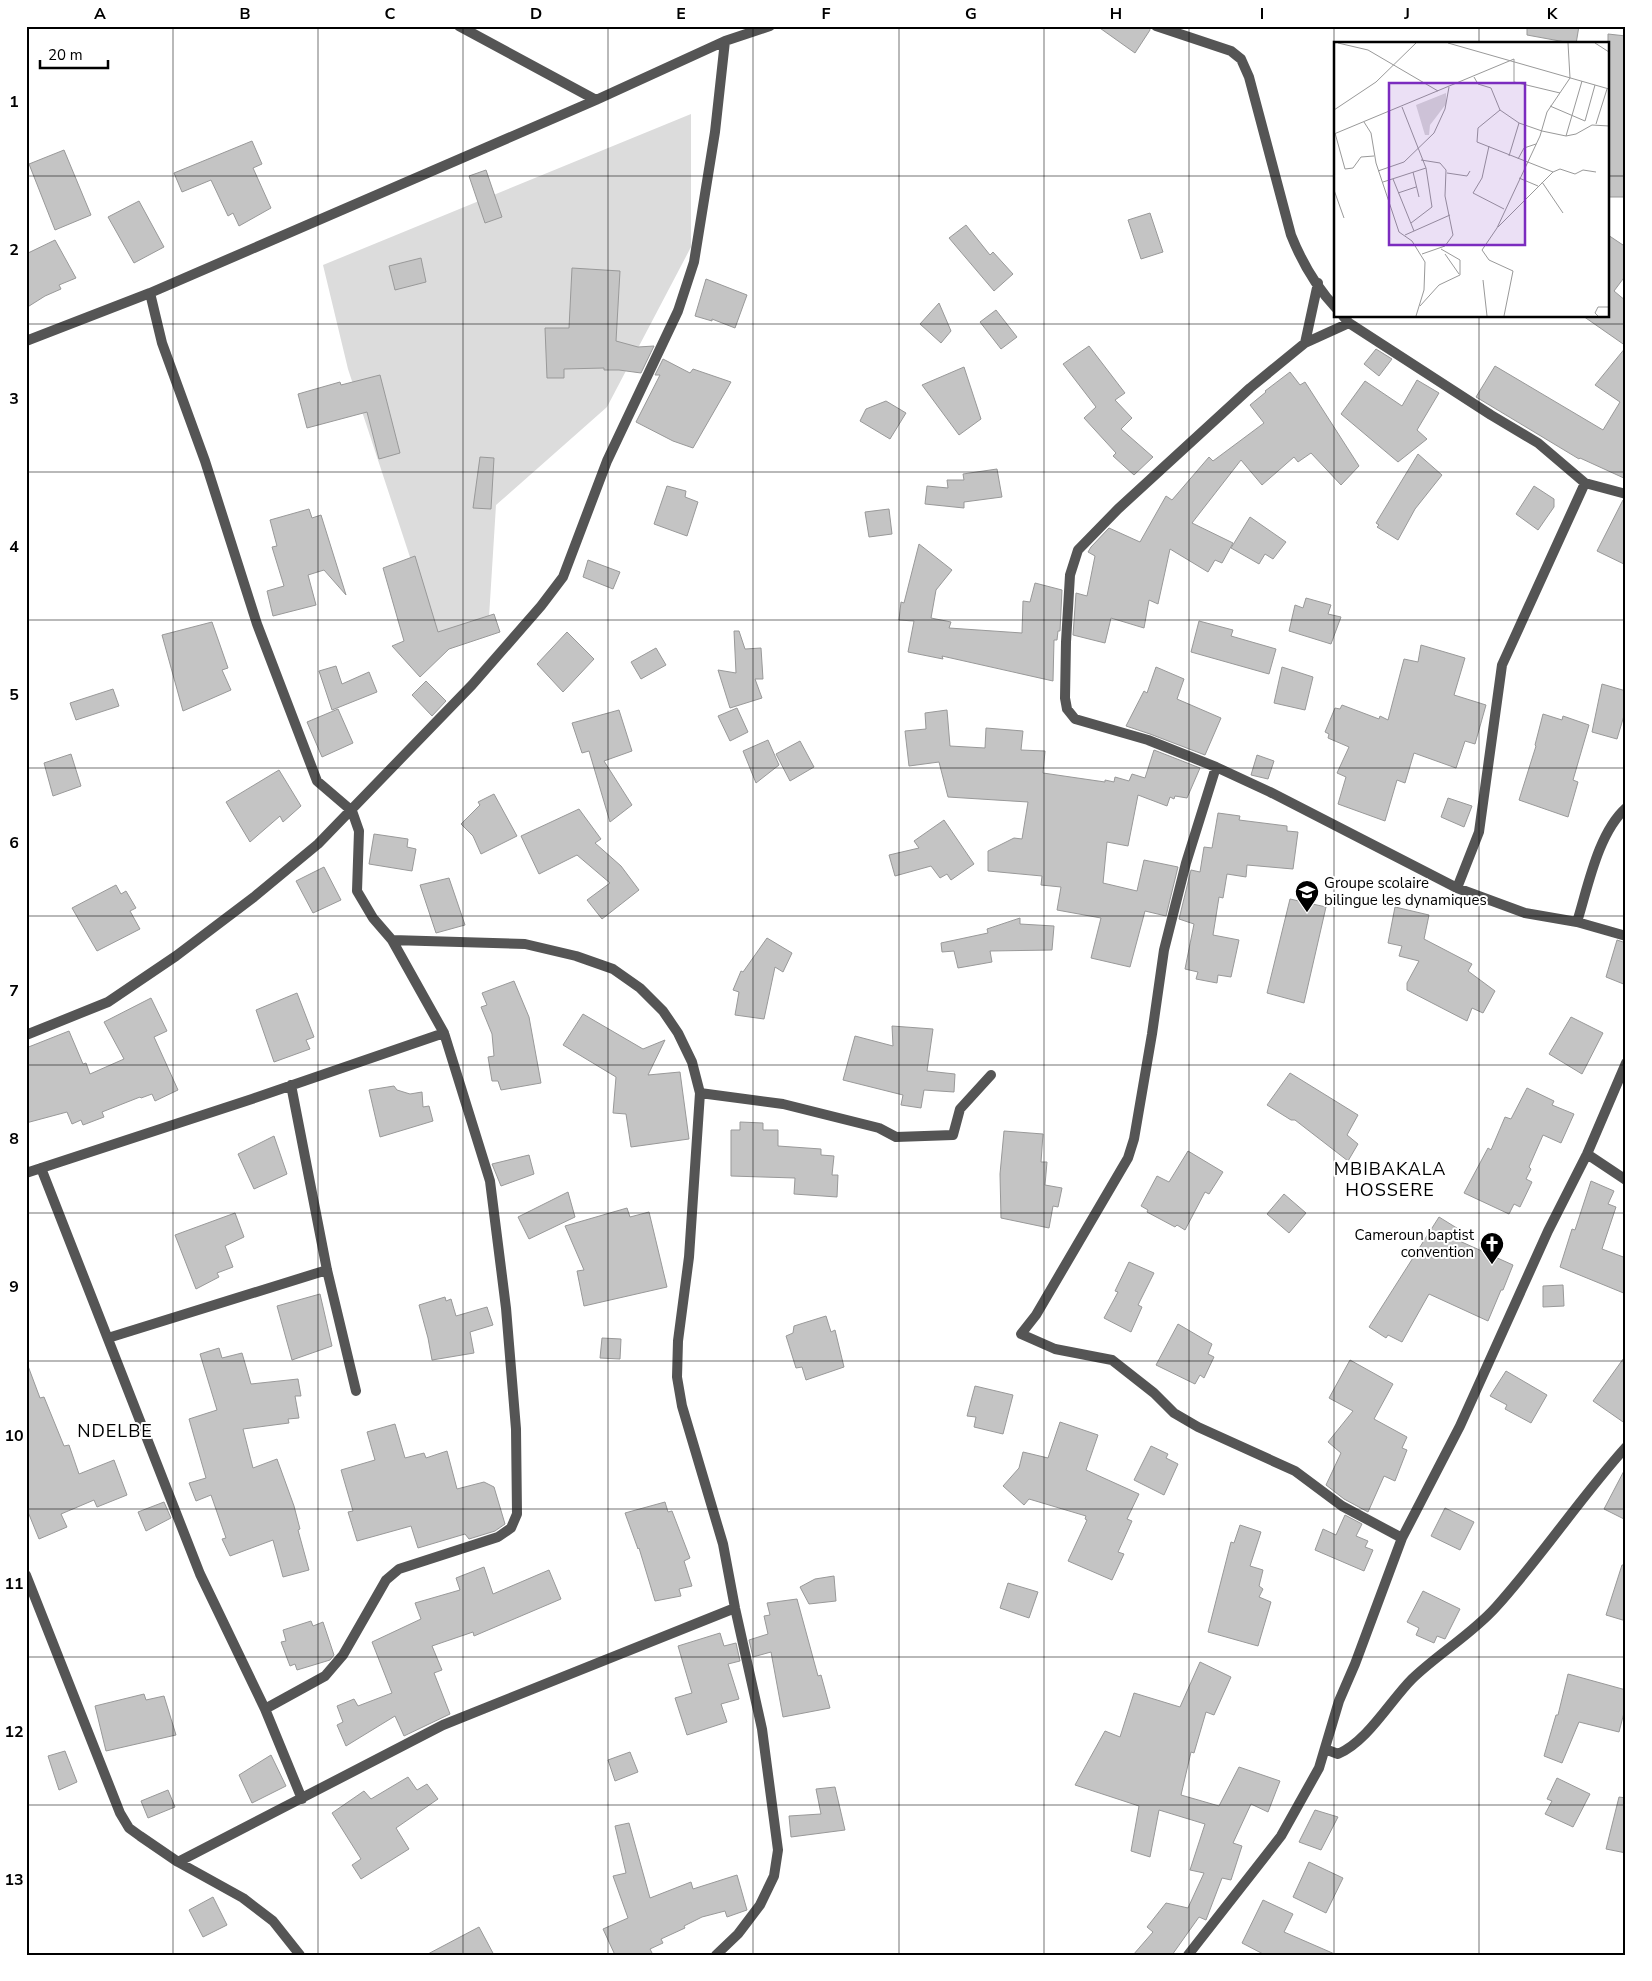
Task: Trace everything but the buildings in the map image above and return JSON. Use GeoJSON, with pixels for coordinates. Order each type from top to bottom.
{"type":"FeatureCollection","features":[{"type":"Feature","properties":{"kind":"street"},"geometry":{"type":"LineString","coordinates":[[459,26],[596,100]]}},
{"type":"Feature","properties":{"kind":"street"},"geometry":{"type":"LineString","coordinates":[[26,341],[150,293],[596,100],[725,41],[770,26]]}},
{"type":"Feature","properties":{"kind":"street"},"geometry":{"type":"LineString","coordinates":[[1156,26],[1231,51],[1242,59],[1249,77],[1291,234],[1297,249],[1334,305]]}},
{"type":"Feature","properties":{"kind":"street"},"geometry":{"type":"LineString","coordinates":[[26,1035],[108,1002],[176,956],[254,897],[311,850],[352,811],[472,685],[541,606],[563,577],[607,461],[678,311],[694,262],[713,142],[725,41]]}},
{"type":"Feature","properties":{"kind":"street"},"geometry":{"type":"LineString","coordinates":[[1305,343],[1318,283]]}},
{"type":"Feature","properties":{"kind":"street"},"geometry":{"type":"LineString","coordinates":[[150,293],[162,343],[205,461],[257,624],[317,781],[352,811],[358,830],[357,891],[373,918],[392,940],[444,1033],[490,1181],[506,1308],[516,1429],[517,1514],[511,1528],[498,1536],[399,1569],[386,1580],[343,1655],[325,1676],[265,1708]]}},
{"type":"Feature","properties":{"kind":"street"},"geometry":{"type":"LineString","coordinates":[[1626,494],[1585,483],[1538,443],[1491,415],[1346,320],[1305,343],[1250,388],[1118,509],[1078,550],[1070,575],[1065,698],[1067,709],[1075,719],[1148,740],[1216,767],[1270,792],[1457,888],[1525,913],[1577,922],[1626,936]]}},
{"type":"Feature","properties":{"kind":"street"},"geometry":{"type":"LineString","coordinates":[[1457,888],[1478,832],[1502,665],[1585,483]]}},
{"type":"Feature","properties":{"kind":"street"},"geometry":{"type":"LineString","coordinates":[[1216,767],[1186,863],[1164,950],[1134,1139],[1128,1158],[1036,1315],[1022,1334],[1055,1349],[1112,1360],[1154,1393],[1174,1413],[1198,1427],[1295,1471],[1342,1506],[1402,1538]]}},
{"type":"Feature","properties":{"kind":"street"},"geometry":{"type":"LineString","coordinates":[[1577,922],[1601,845],[1619,814],[1626,808]]}},
{"type":"Feature","properties":{"kind":"street"},"geometry":{"type":"LineString","coordinates":[[392,940],[526,944],[576,956],[613,969],[640,988],[664,1011],[678,1033],[692,1062],[700,1093],[696,1129],[690,1257],[678,1341],[677,1377],[682,1406],[723,1544],[762,1729],[778,1850],[774,1876],[760,1905],[738,1934],[716,1955]]}},
{"type":"Feature","properties":{"kind":"street"},"geometry":{"type":"LineString","coordinates":[[26,1173],[444,1033]]}},
{"type":"Feature","properties":{"kind":"street"},"geometry":{"type":"LineString","coordinates":[[1188,1955],[1281,1836],[1319,1768],[1340,1701],[1402,1538],[1460,1426],[1626,1063]]}},
{"type":"Feature","properties":{"kind":"street"},"geometry":{"type":"LineString","coordinates":[[700,1093],[783,1104],[879,1128],[896,1137],[953,1135],[960,1109],[991,1075]]}},
{"type":"Feature","properties":{"kind":"street"},"geometry":{"type":"LineString","coordinates":[[291,1085],[327,1270],[356,1391]]}},
{"type":"Feature","properties":{"kind":"street"},"geometry":{"type":"LineString","coordinates":[[1586,1154],[1626,1180]]}},
{"type":"Feature","properties":{"kind":"street"},"geometry":{"type":"LineString","coordinates":[[41,1168],[200,1574],[265,1708],[302,1799]]}},
{"type":"Feature","properties":{"kind":"street"},"geometry":{"type":"LineString","coordinates":[[108,1338],[327,1270]]}},
{"type":"Feature","properties":{"kind":"street"},"geometry":{"type":"LineString","coordinates":[[1325,1749],[1338,1754],[1349,1747],[1367,1732],[1412,1679],[1495,1608],[1599,1477],[1626,1447]]}},
{"type":"Feature","properties":{"kind":"street"},"geometry":{"type":"LineString","coordinates":[[26,1575],[120,1813],[129,1828],[178,1862],[243,1898],[273,1921],[300,1955]]}},
{"type":"Feature","properties":{"kind":"street"},"geometry":{"type":"LineString","coordinates":[[178,1862],[444,1725],[735,1608]]}},
{"type":"Feature","properties":{"kind":"shaded area"},"geometry":{"type":"Polygon","coordinates":[[[691,114],[691,247],[607,407],[496,505],[488,633],[435,633],[348,369],[323,265],[691,114]]]}},
{"type":"Feature","properties":{"kind":"place","name":"Groupe scolaire bilingue les dynamiques"},"geometry":{"type":"Point","coordinates":[1307,913]}},
{"type":"Feature","properties":{"kind":"place","name":"Cameroun baptist convention"},"geometry":{"type":"Point","coordinates":[1492,1265]}},
{"type":"Feature","properties":{"kind":"district","name":"MBIBAKALA HOSSERE"},"geometry":{"type":"Point","coordinates":[1390,1179]}},
{"type":"Feature","properties":{"kind":"district","name":"NDELBE"},"geometry":{"type":"Point","coordinates":[115,1431]}}]}
